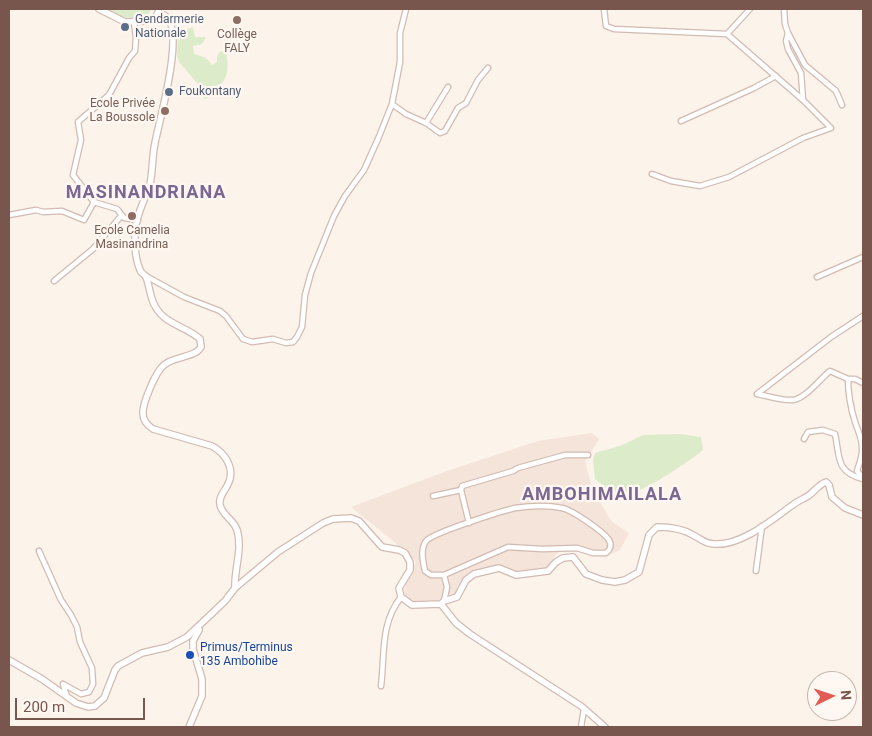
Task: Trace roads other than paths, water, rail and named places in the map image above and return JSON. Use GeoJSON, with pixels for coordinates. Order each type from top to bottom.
{"type":"FeatureCollection","features":[{"type":"Feature","properties":{"kind":"street"},"geometry":{"type":"LineString","coordinates":[[99,9],[121,20],[145,21],[164,15],[171,22],[172,59],[155,143],[151,178],[135,232],[135,244],[141,272],[184,297],[220,311],[243,339],[252,342],[273,339],[286,343],[293,342],[298,337],[302,327],[305,295],[311,273],[334,216],[345,196],[364,170],[392,104],[400,62],[400,33],[406,9]]}},
{"type":"Feature","properties":{"kind":"street"},"geometry":{"type":"LineString","coordinates":[[155,17],[160,9]]}},
{"type":"Feature","properties":{"kind":"street"},"geometry":{"type":"LineString","coordinates":[[604,9],[606,26],[614,30],[727,34],[803,100],[830,128],[803,138],[728,176],[700,186],[671,181],[652,174]]}},
{"type":"Feature","properties":{"kind":"street"},"geometry":{"type":"LineString","coordinates":[[727,34],[750,9]]}},
{"type":"Feature","properties":{"kind":"street"},"geometry":{"type":"LineString","coordinates":[[784,9],[788,33],[805,65],[836,90],[842,105]]}},
{"type":"Feature","properties":{"kind":"street"},"geometry":{"type":"LineString","coordinates":[[134,22],[135,51],[109,96],[78,122],[81,140],[74,175],[94,202],[117,209],[124,218],[138,220]]}},
{"type":"Feature","properties":{"kind":"street"},"geometry":{"type":"LineString","coordinates":[[788,33],[786,41],[788,49],[801,73],[803,100]]}},
{"type":"Feature","properties":{"kind":"street"},"geometry":{"type":"LineString","coordinates":[[392,104],[440,133],[445,131],[458,108],[466,103],[478,80],[488,68]]}},
{"type":"Feature","properties":{"kind":"street"},"geometry":{"type":"LineString","coordinates":[[681,120],[754,88],[776,76]]}},
{"type":"Feature","properties":{"kind":"street"},"geometry":{"type":"LineString","coordinates":[[426,123],[448,87]]}},
{"type":"Feature","properties":{"kind":"street"},"geometry":{"type":"LineString","coordinates":[[9,215],[36,210],[43,212],[62,211],[84,220],[94,202]]}},
{"type":"Feature","properties":{"kind":"street"},"geometry":{"type":"LineString","coordinates":[[54,281],[93,248],[121,216]]}},
{"type":"Feature","properties":{"kind":"street"},"geometry":{"type":"LineString","coordinates":[[817,277],[863,257]]}},
{"type":"Feature","properties":{"kind":"street"},"geometry":{"type":"LineString","coordinates":[[146,276],[154,304],[159,313],[175,325],[195,334],[201,343],[199,351],[169,361],[159,370],[144,406],[144,419],[149,426],[158,432],[212,446],[219,449],[226,457],[230,477],[220,502],[222,510],[238,531],[239,546],[235,588]]}},
{"type":"Feature","properties":{"kind":"street"},"geometry":{"type":"LineString","coordinates":[[863,316],[831,337],[757,394],[790,401],[796,400],[808,392],[830,371],[863,383]]}},
{"type":"Feature","properties":{"kind":"street"},"geometry":{"type":"LineString","coordinates":[[848,379],[851,404],[863,450],[857,471],[863,478]]}},
{"type":"Feature","properties":{"kind":"street"},"geometry":{"type":"LineString","coordinates":[[804,439],[808,432],[824,430],[835,434],[838,457],[844,469],[854,477],[863,478]]}},
{"type":"Feature","properties":{"kind":"street"},"geometry":{"type":"LineString","coordinates":[[469,523],[461,490],[462,486],[565,455],[588,455]]}},
{"type":"Feature","properties":{"kind":"street"},"geometry":{"type":"LineString","coordinates":[[9,660],[42,679],[68,698],[88,707],[99,704],[104,698],[118,666],[142,653],[175,644],[187,637],[227,599],[235,588],[278,552],[323,523],[333,519],[351,518],[359,521],[382,547],[399,550],[408,557],[410,570],[399,588],[401,597],[412,605],[442,602],[457,597],[466,580],[474,574],[499,568],[516,575],[548,571],[556,562],[568,556],[572,557],[586,574],[615,582],[625,580],[639,572],[649,535],[657,527],[673,527],[692,534],[703,542],[714,544],[728,543],[762,526],[809,496],[826,482],[830,485],[832,497],[845,508],[863,515]]}},
{"type":"Feature","properties":{"kind":"street"},"geometry":{"type":"LineString","coordinates":[[433,496],[461,490]]}},
{"type":"Feature","properties":{"kind":"street"},"geometry":{"type":"LineString","coordinates":[[516,508],[562,508],[576,514],[601,533],[610,541],[611,546],[606,553],[593,553],[577,548],[508,547],[444,575],[431,575],[425,571],[423,549],[426,540],[469,523],[516,508]]}},
{"type":"Feature","properties":{"kind":"street"},"geometry":{"type":"LineString","coordinates":[[756,571],[762,526]]}},
{"type":"Feature","properties":{"kind":"street"},"geometry":{"type":"LineString","coordinates":[[40,551],[61,600],[77,627],[80,642],[92,668],[93,684],[89,692],[81,694],[64,684],[68,698]]}},
{"type":"Feature","properties":{"kind":"street"},"geometry":{"type":"LineString","coordinates":[[442,602],[447,586],[444,575]]}},
{"type":"Feature","properties":{"kind":"street"},"geometry":{"type":"LineString","coordinates":[[381,686],[385,628],[394,606],[401,597]]}},
{"type":"Feature","properties":{"kind":"street"},"geometry":{"type":"LineString","coordinates":[[442,602],[456,623],[470,634],[584,709],[605,727]]}},
{"type":"Feature","properties":{"kind":"street"},"geometry":{"type":"LineString","coordinates":[[189,727],[202,696],[202,679],[193,649],[200,626]]}},
{"type":"Feature","properties":{"kind":"street"},"geometry":{"type":"LineString","coordinates":[[581,727],[584,709]]}},
{"type":"Feature","properties":{"kind":"place","name":"Collège FALY"},"geometry":{"type":"Point","coordinates":[237,20]}},
{"type":"Feature","properties":{"kind":"place","name":"Gendarmerie Nationale"},"geometry":{"type":"Point","coordinates":[125,27]}},
{"type":"Feature","properties":{"kind":"place","name":"Foukontany"},"geometry":{"type":"Point","coordinates":[169,92]}},
{"type":"Feature","properties":{"kind":"place","name":"Ecole Privée La Boussole"},"geometry":{"type":"Point","coordinates":[165,111]}},
{"type":"Feature","properties":{"kind":"place","name":"Ecole Camelia Masinandrina"},"geometry":{"type":"Point","coordinates":[132,216]}},
{"type":"Feature","properties":{"kind":"place","name":"Primus/Terminus 135 Ambohibe"},"geometry":{"type":"Point","coordinates":[190,655]}},
{"type":"Feature","properties":{"kind":"district","name":"MASINANDRIANA"},"geometry":{"type":"Point","coordinates":[146,193]}},
{"type":"Feature","properties":{"kind":"district","name":"AMBOHIMAILALA"},"geometry":{"type":"Point","coordinates":[602,495]}}]}
